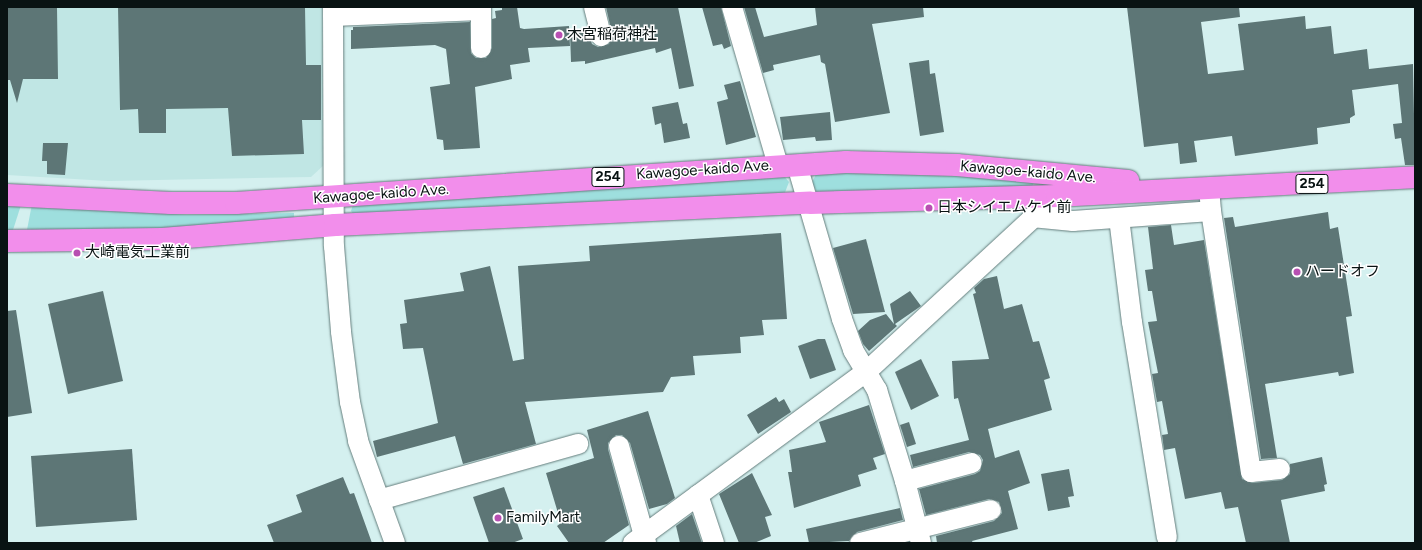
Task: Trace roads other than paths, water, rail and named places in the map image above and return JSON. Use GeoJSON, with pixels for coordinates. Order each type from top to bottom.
{"type":"FeatureCollection","features":[{"type":"Feature","properties":{"kind":"highway","name":"Kawagoe-kaido Ave."},"geometry":{"type":"LineString","coordinates":[[7,195],[172,203],[236,203],[846,162],[957,165],[1209,188]]}},
{"type":"Feature","properties":{"kind":"highway","name":"Kawagoe-kaido Ave."},"geometry":{"type":"LineString","coordinates":[[7,241],[162,239],[335,225],[810,203],[1057,196],[1415,178]]}},
{"type":"Feature","properties":{"kind":"street"},"geometry":{"type":"LineString","coordinates":[[594,7],[601,36]]}},
{"type":"Feature","properties":{"kind":"street"},"geometry":{"type":"LineString","coordinates":[[732,7],[788,165],[810,203],[842,319],[853,350],[877,390],[905,481],[919,536]]}},
{"type":"Feature","properties":{"kind":"street"},"geometry":{"type":"LineString","coordinates":[[395,543],[358,441],[350,402],[341,332],[334,197],[333,12],[481,8],[481,48]]}},
{"type":"Feature","properties":{"kind":"street"},"geometry":{"type":"LineString","coordinates":[[1209,188],[1211,211],[1251,472],[1280,469]]}},
{"type":"Feature","properties":{"kind":"street"},"geometry":{"type":"LineString","coordinates":[[619,446],[641,540],[698,495],[866,372],[1032,217],[1057,196]]}},
{"type":"Feature","properties":{"kind":"street"},"geometry":{"type":"LineString","coordinates":[[1032,217],[1072,221],[1211,211]]}},
{"type":"Feature","properties":{"kind":"street"},"geometry":{"type":"LineString","coordinates":[[1119,218],[1132,322],[1167,537]]}},
{"type":"Feature","properties":{"kind":"street"},"geometry":{"type":"LineString","coordinates":[[379,500],[578,444]]}},
{"type":"Feature","properties":{"kind":"street"},"geometry":{"type":"LineString","coordinates":[[905,481],[972,462]]}},
{"type":"Feature","properties":{"kind":"street"},"geometry":{"type":"LineString","coordinates":[[698,495],[714,543]]}},
{"type":"Feature","properties":{"kind":"street"},"geometry":{"type":"LineString","coordinates":[[860,543],[919,536],[991,510]]}},
{"type":"Feature","properties":{"kind":"place","name":"木宮稲荷神社"},"geometry":{"type":"Point","coordinates":[559,35]}},
{"type":"Feature","properties":{"kind":"place","name":"日本シイエムケイ前"},"geometry":{"type":"Point","coordinates":[929,208]}},
{"type":"Feature","properties":{"kind":"place","name":"大崎電気工業前"},"geometry":{"type":"Point","coordinates":[77,253]}},
{"type":"Feature","properties":{"kind":"place","name":"ハードオフ"},"geometry":{"type":"Point","coordinates":[1297,272]}},
{"type":"Feature","properties":{"kind":"place","name":"FamilyMart"},"geometry":{"type":"Point","coordinates":[498,518]}}]}
